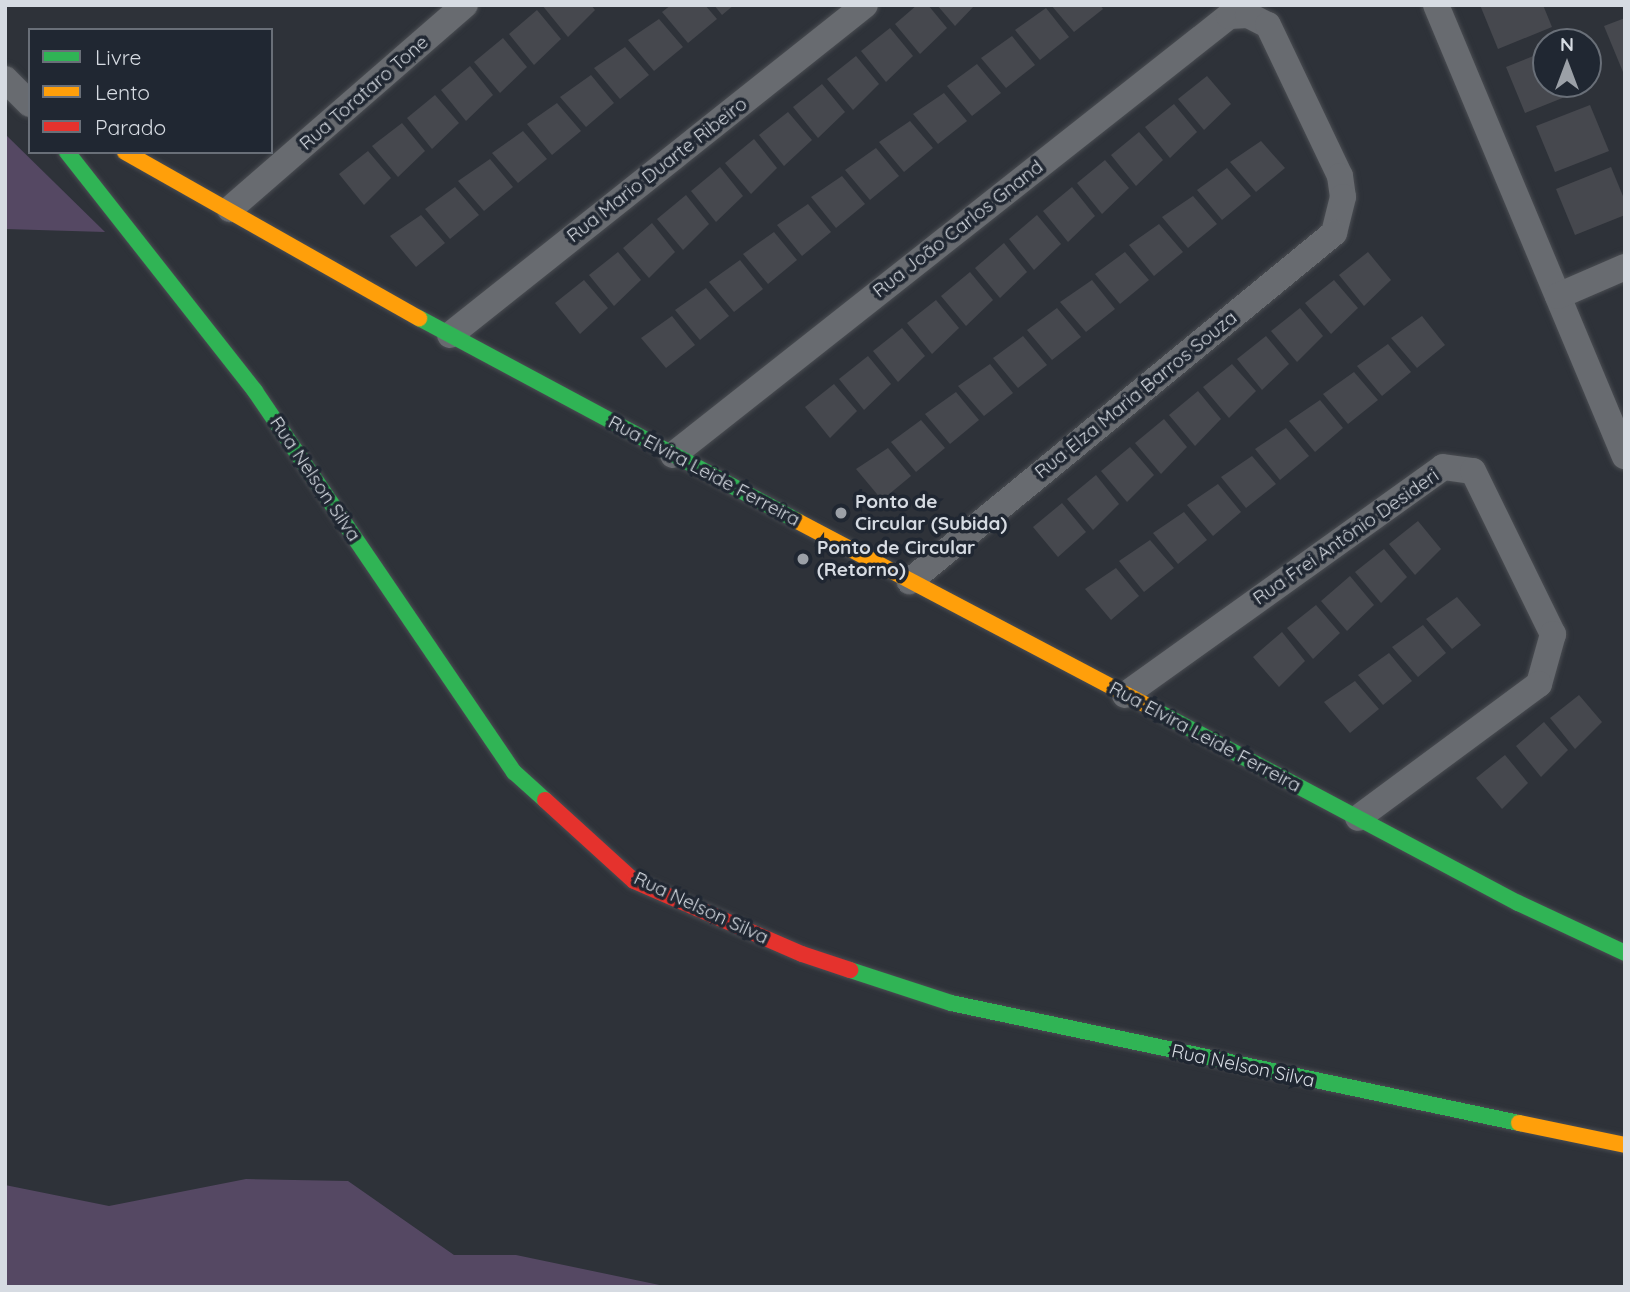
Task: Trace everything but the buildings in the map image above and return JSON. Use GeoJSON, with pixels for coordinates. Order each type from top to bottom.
{"type":"FeatureCollection","features":[{"type":"Feature","properties":{"kind":"street","name":"Rua Torataro Tone"},"geometry":{"type":"LineString","coordinates":[[230,209],[465,5]]}},
{"type":"Feature","properties":{"kind":"street","name":"Rua Mario Duarte Ribeiro"},"geometry":{"type":"LineString","coordinates":[[450,335],[865,5]]}},
{"type":"Feature","properties":{"kind":"street"},"geometry":{"type":"LineString","coordinates":[[1436,5],[1625,456]]}},
{"type":"Feature","properties":{"kind":"street","name":"Rua Elza Maria Barros Souza"},"geometry":{"type":"LineString","coordinates":[[910,581],[1334,233],[1343,197],[1340,176],[1268,24],[1248,15]]}},
{"type":"Feature","properties":{"kind":"street","name":"Rua João Carlos Gnand"},"geometry":{"type":"LineString","coordinates":[[673,455],[1229,16],[1248,15]]}},
{"type":"Feature","properties":{"kind":"street"},"geometry":{"type":"LineString","coordinates":[[5,79],[28,101]]}},
{"type":"Feature","properties":{"kind":"street","name":"Rua Nelson Silva"},"geometry":{"type":"LineString","coordinates":[[69,154],[255,391],[514,772],[634,881],[802,954],[951,1003],[1625,1145]]}},
{"type":"Feature","properties":{"kind":"street","name":"Rua Elvira Leide Ferreira"},"geometry":{"type":"LineString","coordinates":[[129,154],[450,335],[673,455],[1518,903],[1625,953]]}},
{"type":"Feature","properties":{"kind":"street"},"geometry":{"type":"LineString","coordinates":[[1558,296],[1625,267]]}},
{"type":"Feature","properties":{"kind":"street","name":"Rua Frei Antônio Desideri"},"geometry":{"type":"LineString","coordinates":[[1125,695],[1443,467],[1473,471],[1553,634],[1539,684],[1358,818]]}},
{"type":"Feature","properties":{"kind":"shaded area"},"geometry":{"type":"Polygon","coordinates":[[[5,134],[105,232],[5,229],[5,134]]]}},
{"type":"Feature","properties":{"kind":"shaded area"},"geometry":{"type":"Polygon","coordinates":[[[246,1179],[348,1181],[454,1255],[516,1255],[669,1287],[5,1287],[5,1185],[109,1206],[246,1179]]]}},
{"type":"Feature","properties":{"kind":"traffic: fast"},"geometry":{"type":"LineString","coordinates":[[69,154],[255,391],[514,772],[545,800]]}},
{"type":"Feature","properties":{"kind":"traffic: fast"},"geometry":{"type":"LineString","coordinates":[[419,318],[797,521]]}},
{"type":"Feature","properties":{"kind":"traffic: fast"},"geometry":{"type":"LineString","coordinates":[[1151,708],[1518,903],[1625,953]]}},
{"type":"Feature","properties":{"kind":"traffic: fast"},"geometry":{"type":"LineString","coordinates":[[850,970],[951,1003],[1519,1123]]}},
{"type":"Feature","properties":{"kind":"traffic: slow"},"geometry":{"type":"LineString","coordinates":[[129,154],[419,318]]}},
{"type":"Feature","properties":{"kind":"traffic: slow"},"geometry":{"type":"LineString","coordinates":[[797,521],[1151,708]]}},
{"type":"Feature","properties":{"kind":"traffic: slow"},"geometry":{"type":"LineString","coordinates":[[1519,1123],[1625,1145]]}},
{"type":"Feature","properties":{"kind":"traffic: jam"},"geometry":{"type":"LineString","coordinates":[[545,800],[634,881],[802,954],[850,970]]}},
{"type":"Feature","properties":{"kind":"place","name":"Ponto de Circular (Subida)"},"geometry":{"type":"Point","coordinates":[841,513]}},
{"type":"Feature","properties":{"kind":"place","name":"Ponto de Circular (Retorno)"},"geometry":{"type":"Point","coordinates":[803,559]}}]}
